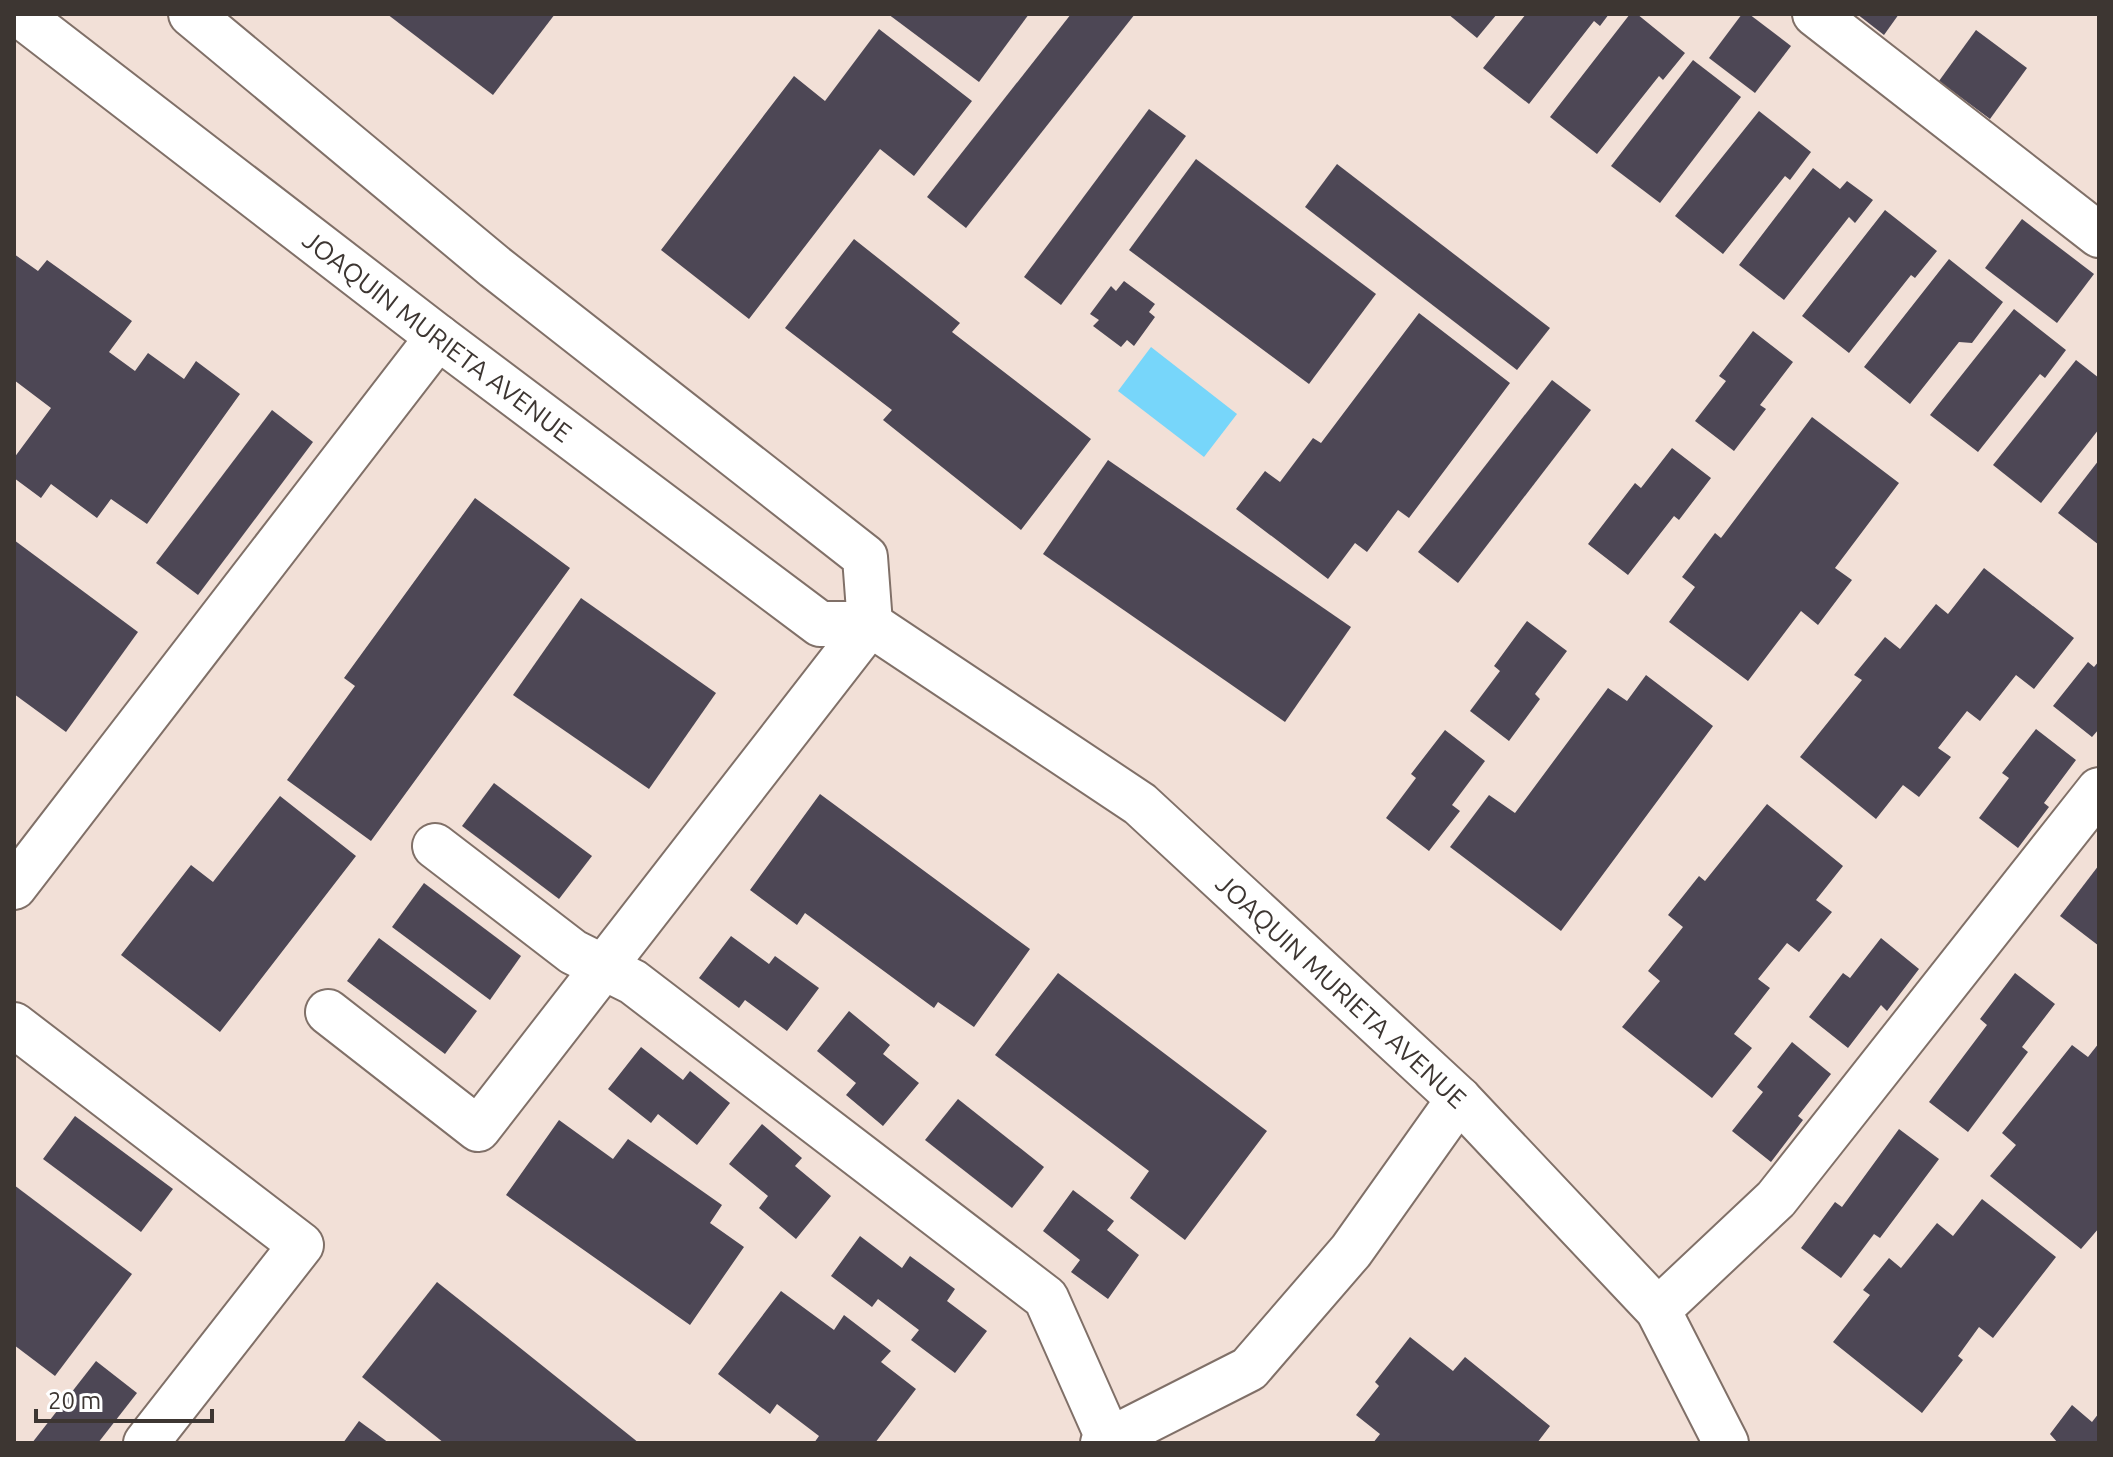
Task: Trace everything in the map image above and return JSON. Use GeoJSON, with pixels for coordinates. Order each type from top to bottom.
{"type":"FeatureCollection","features":[{"type":"Feature","properties":{"kind":"street","name":"JOAQUIN MURIETA AVENUE"},"geometry":{"type":"LineString","coordinates":[[19,14],[438,337],[820,624],[870,624],[1140,804],[1459,1099],[1658,1310],[1726,1443]]}},
{"type":"Feature","properties":{"kind":"street"},"geometry":{"type":"LineString","coordinates":[[191,14],[495,267],[865,557],[870,624],[601,966],[478,1129],[328,1012]]}},
{"type":"Feature","properties":{"kind":"street"},"geometry":{"type":"LineString","coordinates":[[1815,14],[2099,235]]}},
{"type":"Feature","properties":{"kind":"street"},"geometry":{"type":"LineString","coordinates":[[14,887],[438,337]]}},
{"type":"Feature","properties":{"kind":"street"},"geometry":{"type":"LineString","coordinates":[[1658,1310],[1776,1199],[2099,790]]}},
{"type":"Feature","properties":{"kind":"street"},"geometry":{"type":"LineString","coordinates":[[435,846],[573,952],[633,982],[1046,1298],[1106,1442],[1249,1369],[1351,1251],[1459,1099]]}},
{"type":"Feature","properties":{"kind":"street"},"geometry":{"type":"LineString","coordinates":[[14,1025],[301,1245],[146,1443]]}},
{"type":"Feature","properties":{"kind":"water"},"geometry":{"type":"Polygon","coordinates":[[[1151,347],[1237,414],[1204,457],[1118,391],[1151,347]]]}},
{"type":"Feature","properties":{"kind":"building"},"geometry":{"type":"Polygon","coordinates":[[[387,14],[555,14],[493,95],[387,14]]]}},
{"type":"Feature","properties":{"kind":"building"},"geometry":{"type":"Polygon","coordinates":[[[888,14],[1029,14],[979,82],[888,14]]]}},
{"type":"Feature","properties":{"kind":"building"},"geometry":{"type":"Polygon","coordinates":[[[1071,14],[1135,14],[966,228],[927,197],[1071,14]]]}},
{"type":"Feature","properties":{"kind":"building"},"geometry":{"type":"Polygon","coordinates":[[[1448,14],[1497,14],[1477,38],[1448,14]]]}},
{"type":"Feature","properties":{"kind":"building"},"geometry":{"type":"Polygon","coordinates":[[[1526,14],[1609,14],[1600,26],[1594,21],[1529,104],[1483,68],[1526,14]]]}},
{"type":"Feature","properties":{"kind":"building"},"geometry":{"type":"Polygon","coordinates":[[[1630,14],[1637,14],[1685,53],[1663,80],[1659,76],[1597,154],[1550,117],[1630,14]]]}},
{"type":"Feature","properties":{"kind":"building"},"geometry":{"type":"Polygon","coordinates":[[[1742,14],[1749,14],[1791,46],[1755,93],[1709,58],[1742,14]]]}},
{"type":"Feature","properties":{"kind":"building"},"geometry":{"type":"Polygon","coordinates":[[[1857,14],[1899,14],[1884,35],[1857,14]]]}},
{"type":"Feature","properties":{"kind":"building"},"geometry":{"type":"Polygon","coordinates":[[[879,29],[972,101],[914,176],[880,149],[749,319],[661,250],[794,76],[825,101],[879,29]]]}},
{"type":"Feature","properties":{"kind":"building"},"geometry":{"type":"Polygon","coordinates":[[[1976,30],[2027,68],[1990,119],[1939,81],[1976,30]]]}},
{"type":"Feature","properties":{"kind":"building"},"geometry":{"type":"Polygon","coordinates":[[[1693,60],[1741,97],[1660,203],[1611,166],[1693,60]]]}},
{"type":"Feature","properties":{"kind":"building"},"geometry":{"type":"Polygon","coordinates":[[[1149,109],[1186,136],[1061,305],[1024,277],[1149,109]]]}},
{"type":"Feature","properties":{"kind":"building"},"geometry":{"type":"Polygon","coordinates":[[[1759,111],[1811,152],[1790,180],[1785,176],[1723,254],[1675,216],[1759,111]]]}},
{"type":"Feature","properties":{"kind":"building"},"geometry":{"type":"Polygon","coordinates":[[[1196,159],[1376,294],[1309,384],[1129,250],[1196,159]]]}},
{"type":"Feature","properties":{"kind":"building"},"geometry":{"type":"Polygon","coordinates":[[[1337,164],[1550,328],[1517,370],[1305,207],[1337,164]]]}},
{"type":"Feature","properties":{"kind":"building"},"geometry":{"type":"Polygon","coordinates":[[[1813,168],[1840,189],[1847,181],[1873,200],[1855,223],[1849,217],[1784,300],[1739,265],[1813,168]]]}},
{"type":"Feature","properties":{"kind":"building"},"geometry":{"type":"Polygon","coordinates":[[[1885,210],[1937,251],[1915,278],[1911,275],[1849,353],[1802,316],[1885,210]]]}},
{"type":"Feature","properties":{"kind":"building"},"geometry":{"type":"Polygon","coordinates":[[[2022,219],[2094,274],[2057,323],[1985,268],[2022,219]]]}},
{"type":"Feature","properties":{"kind":"building"},"geometry":{"type":"Polygon","coordinates":[[[854,239],[960,323],[952,332],[1091,439],[1021,530],[883,420],[892,410],[785,328],[854,239]]]}},
{"type":"Feature","properties":{"kind":"building"},"geometry":{"type":"Polygon","coordinates":[[[14,254],[38,271],[47,260],[132,321],[109,352],[135,371],[148,353],[184,379],[196,361],[240,394],[147,524],[111,499],[97,518],[51,484],[41,498],[14,478],[14,458],[51,408],[14,380],[14,254]]]}},
{"type":"Feature","properties":{"kind":"building"},"geometry":{"type":"Polygon","coordinates":[[[1949,259],[2003,302],[1972,343],[1959,342],[1910,404],[1864,367],[1949,259]]]}},
{"type":"Feature","properties":{"kind":"building"},"geometry":{"type":"Polygon","coordinates":[[[1124,281],[1155,304],[1149,312],[1155,317],[1134,346],[1127,340],[1121,347],[1093,326],[1099,320],[1090,314],[1111,286],[1116,291],[1124,281]]]}},
{"type":"Feature","properties":{"kind":"building"},"geometry":{"type":"Polygon","coordinates":[[[2014,309],[2066,350],[2045,378],[2040,374],[1978,452],[1930,415],[2014,309]]]}},
{"type":"Feature","properties":{"kind":"building"},"geometry":{"type":"Polygon","coordinates":[[[1419,313],[1510,383],[1409,518],[1398,510],[1367,552],[1355,543],[1328,579],[1236,509],[1265,471],[1280,482],[1313,438],[1321,443],[1419,313]]]}},
{"type":"Feature","properties":{"kind":"building"},"geometry":{"type":"Polygon","coordinates":[[[1753,331],[1793,362],[1760,405],[1766,409],[1734,451],[1695,421],[1726,381],[1719,376],[1753,331]]]}},
{"type":"Feature","properties":{"kind":"building"},"geometry":{"type":"Polygon","coordinates":[[[2076,360],[2099,378],[2099,429],[2041,503],[1993,465],[2076,360]]]}},
{"type":"Feature","properties":{"kind":"building"},"geometry":{"type":"Polygon","coordinates":[[[1552,380],[1591,410],[1458,583],[1418,552],[1552,380]]]}},
{"type":"Feature","properties":{"kind":"building"},"geometry":{"type":"Polygon","coordinates":[[[272,410],[313,442],[198,595],[156,563],[272,410]]]}},
{"type":"Feature","properties":{"kind":"building"},"geometry":{"type":"Polygon","coordinates":[[[1812,417],[1899,483],[1835,568],[1852,580],[1818,625],[1801,611],[1748,681],[1669,622],[1695,587],[1682,577],[1715,533],[1721,538],[1812,417]]]}},
{"type":"Feature","properties":{"kind":"building"},"geometry":{"type":"Polygon","coordinates":[[[1672,448],[1711,478],[1679,520],[1674,516],[1628,575],[1588,544],[1635,483],[1641,488],[1672,448]]]}},
{"type":"Feature","properties":{"kind":"building"},"geometry":{"type":"Polygon","coordinates":[[[1108,460],[1351,627],[1285,722],[1043,554],[1108,460]]]}},
{"type":"Feature","properties":{"kind":"building"},"geometry":{"type":"Polygon","coordinates":[[[2099,460],[2099,545],[2058,513],[2099,460]]]}},
{"type":"Feature","properties":{"kind":"building"},"geometry":{"type":"Polygon","coordinates":[[[475,498],[570,568],[371,841],[287,780],[355,686],[344,678],[475,498]]]}},
{"type":"Feature","properties":{"kind":"building"},"geometry":{"type":"Polygon","coordinates":[[[14,540],[138,632],[66,732],[14,694],[14,540]]]}},
{"type":"Feature","properties":{"kind":"building"},"geometry":{"type":"Polygon","coordinates":[[[1984,568],[2074,638],[2034,689],[2016,675],[1980,721],[1967,711],[1938,748],[1951,757],[1919,797],[1903,785],[1876,819],[1800,757],[1862,680],[1854,675],[1885,637],[1900,649],[1936,604],[1948,614],[1984,568]]]}},
{"type":"Feature","properties":{"kind":"building"},"geometry":{"type":"Polygon","coordinates":[[[581,598],[716,693],[649,789],[513,695],[581,598]]]}},
{"type":"Feature","properties":{"kind":"building"},"geometry":{"type":"Polygon","coordinates":[[[1527,621],[1567,651],[1535,694],[1540,699],[1509,741],[1470,711],[1500,671],[1494,666],[1527,621]]]}},
{"type":"Feature","properties":{"kind":"building"},"geometry":{"type":"Polygon","coordinates":[[[2099,661],[2099,729],[2092,737],[2053,706],[2088,662],[2094,667],[2099,661]]]}},
{"type":"Feature","properties":{"kind":"building"},"geometry":{"type":"Polygon","coordinates":[[[1646,675],[1713,726],[1561,931],[1450,847],[1489,795],[1515,813],[1608,688],[1627,701],[1646,675]]]}},
{"type":"Feature","properties":{"kind":"building"},"geometry":{"type":"Polygon","coordinates":[[[2036,729],[2076,760],[2044,803],[2049,807],[2018,848],[1979,818],[2009,778],[2002,773],[2036,729]]]}},
{"type":"Feature","properties":{"kind":"building"},"geometry":{"type":"Polygon","coordinates":[[[1445,730],[1485,761],[1452,805],[1460,811],[1429,851],[1386,818],[1416,778],[1411,774],[1445,730]]]}},
{"type":"Feature","properties":{"kind":"building"},"geometry":{"type":"Polygon","coordinates":[[[494,783],[592,856],[559,899],[462,826],[494,783]]]}},
{"type":"Feature","properties":{"kind":"building"},"geometry":{"type":"Polygon","coordinates":[[[820,794],[1030,949],[974,1027],[938,1002],[934,1008],[805,913],[797,925],[750,890],[820,794]]]}},
{"type":"Feature","properties":{"kind":"building"},"geometry":{"type":"Polygon","coordinates":[[[280,796],[356,856],[220,1032],[121,955],[191,865],[213,882],[280,796]]]}},
{"type":"Feature","properties":{"kind":"building"},"geometry":{"type":"Polygon","coordinates":[[[1767,804],[1843,866],[1816,900],[1832,912],[1799,952],[1787,943],[1758,979],[1770,988],[1734,1034],[1752,1048],[1712,1098],[1622,1027],[1660,981],[1648,971],[1683,927],[1668,915],[1699,876],[1705,881],[1767,804]]]}},
{"type":"Feature","properties":{"kind":"building"},"geometry":{"type":"Polygon","coordinates":[[[2099,865],[2099,946],[2060,916],[2099,865]]]}},
{"type":"Feature","properties":{"kind":"building"},"geometry":{"type":"Polygon","coordinates":[[[424,883],[521,956],[490,1000],[392,927],[424,883]]]}},
{"type":"Feature","properties":{"kind":"building"},"geometry":{"type":"Polygon","coordinates":[[[731,936],[769,964],[775,956],[819,988],[787,1031],[745,1000],[739,1008],[699,978],[731,936]]]}},
{"type":"Feature","properties":{"kind":"building"},"geometry":{"type":"Polygon","coordinates":[[[379,938],[477,1011],[445,1054],[347,981],[379,938]]]}},
{"type":"Feature","properties":{"kind":"building"},"geometry":{"type":"Polygon","coordinates":[[[1881,938],[1919,969],[1887,1011],[1881,1005],[1848,1048],[1809,1017],[1843,973],[1850,978],[1881,938]]]}},
{"type":"Feature","properties":{"kind":"building"},"geometry":{"type":"Polygon","coordinates":[[[1058,973],[1267,1131],[1185,1240],[1130,1198],[1149,1171],[995,1055],[1058,973]]]}},
{"type":"Feature","properties":{"kind":"building"},"geometry":{"type":"Polygon","coordinates":[[[2015,973],[2055,1004],[2022,1047],[2028,1052],[1968,1132],[1929,1102],[1987,1025],[1980,1019],[2015,973]]]}},
{"type":"Feature","properties":{"kind":"building"},"geometry":{"type":"Polygon","coordinates":[[[849,1011],[890,1045],[883,1054],[919,1083],[883,1126],[846,1095],[856,1083],[817,1051],[849,1011]]]}},
{"type":"Feature","properties":{"kind":"building"},"geometry":{"type":"Polygon","coordinates":[[[1792,1042],[1831,1074],[1798,1116],[1803,1120],[1771,1162],[1732,1131],[1763,1092],[1757,1087],[1792,1042]]]}},
{"type":"Feature","properties":{"kind":"building"},"geometry":{"type":"Polygon","coordinates":[[[2099,1043],[2099,1228],[2081,1249],[1990,1176],[2016,1145],[2002,1133],[2072,1045],[2088,1057],[2099,1043]]]}},
{"type":"Feature","properties":{"kind":"building"},"geometry":{"type":"Polygon","coordinates":[[[641,1047],[683,1080],[690,1071],[730,1103],[697,1145],[658,1114],[651,1123],[608,1089],[641,1047]]]}},
{"type":"Feature","properties":{"kind":"building"},"geometry":{"type":"Polygon","coordinates":[[[958,1099],[1044,1167],[1012,1208],[925,1140],[958,1099]]]}},
{"type":"Feature","properties":{"kind":"building"},"geometry":{"type":"Polygon","coordinates":[[[75,1116],[173,1189],[141,1232],[43,1159],[75,1116]]]}},
{"type":"Feature","properties":{"kind":"building"},"geometry":{"type":"Polygon","coordinates":[[[559,1120],[613,1159],[628,1139],[722,1205],[710,1223],[744,1247],[690,1325],[506,1195],[559,1120]]]}},
{"type":"Feature","properties":{"kind":"building"},"geometry":{"type":"Polygon","coordinates":[[[762,1124],[802,1158],[795,1166],[831,1196],[796,1239],[759,1208],[768,1196],[729,1164],[762,1124]]]}},
{"type":"Feature","properties":{"kind":"building"},"geometry":{"type":"Polygon","coordinates":[[[1899,1129],[1939,1159],[1880,1238],[1874,1234],[1841,1278],[1801,1248],[1835,1202],[1842,1207],[1899,1129]]]}},
{"type":"Feature","properties":{"kind":"building"},"geometry":{"type":"Polygon","coordinates":[[[14,1185],[132,1274],[55,1376],[14,1345],[14,1185]]]}},
{"type":"Feature","properties":{"kind":"building"},"geometry":{"type":"Polygon","coordinates":[[[1073,1190],[1114,1221],[1107,1230],[1139,1255],[1108,1299],[1071,1272],[1080,1260],[1043,1231],[1073,1190]]]}},
{"type":"Feature","properties":{"kind":"building"},"geometry":{"type":"Polygon","coordinates":[[[1982,1199],[2056,1257],[1993,1338],[1979,1327],[1958,1356],[1963,1360],[1922,1413],[1833,1342],[1870,1295],[1863,1290],[1889,1258],[1901,1268],[1937,1223],[1953,1236],[1982,1199]]]}},
{"type":"Feature","properties":{"kind":"building"},"geometry":{"type":"Polygon","coordinates":[[[860,1236],[902,1268],[910,1256],[955,1289],[947,1301],[987,1331],[955,1373],[911,1340],[919,1330],[878,1299],[872,1307],[831,1276],[860,1236]]]}},
{"type":"Feature","properties":{"kind":"building"},"geometry":{"type":"Polygon","coordinates":[[[437,1282],[639,1443],[444,1443],[362,1377],[437,1282]]]}},
{"type":"Feature","properties":{"kind":"building"},"geometry":{"type":"Polygon","coordinates":[[[781,1291],[834,1330],[844,1315],[891,1351],[881,1362],[916,1389],[875,1443],[814,1443],[819,1436],[777,1404],[770,1414],[718,1374],[781,1291]]]}},
{"type":"Feature","properties":{"kind":"building"},"geometry":{"type":"Polygon","coordinates":[[[1410,1337],[1453,1371],[1465,1357],[1550,1426],[1537,1443],[1373,1443],[1380,1434],[1356,1415],[1379,1386],[1375,1382],[1410,1337]]]}},
{"type":"Feature","properties":{"kind":"building"},"geometry":{"type":"Polygon","coordinates":[[[96,1361],[137,1393],[98,1443],[32,1443],[96,1361]]]}},
{"type":"Feature","properties":{"kind":"building"},"geometry":{"type":"Polygon","coordinates":[[[2072,1405],[2092,1422],[2099,1413],[2099,1443],[2058,1443],[2050,1434],[2072,1405]]]}},
{"type":"Feature","properties":{"kind":"building"},"geometry":{"type":"Polygon","coordinates":[[[359,1421],[389,1443],[343,1443],[359,1421]]]}}]}
